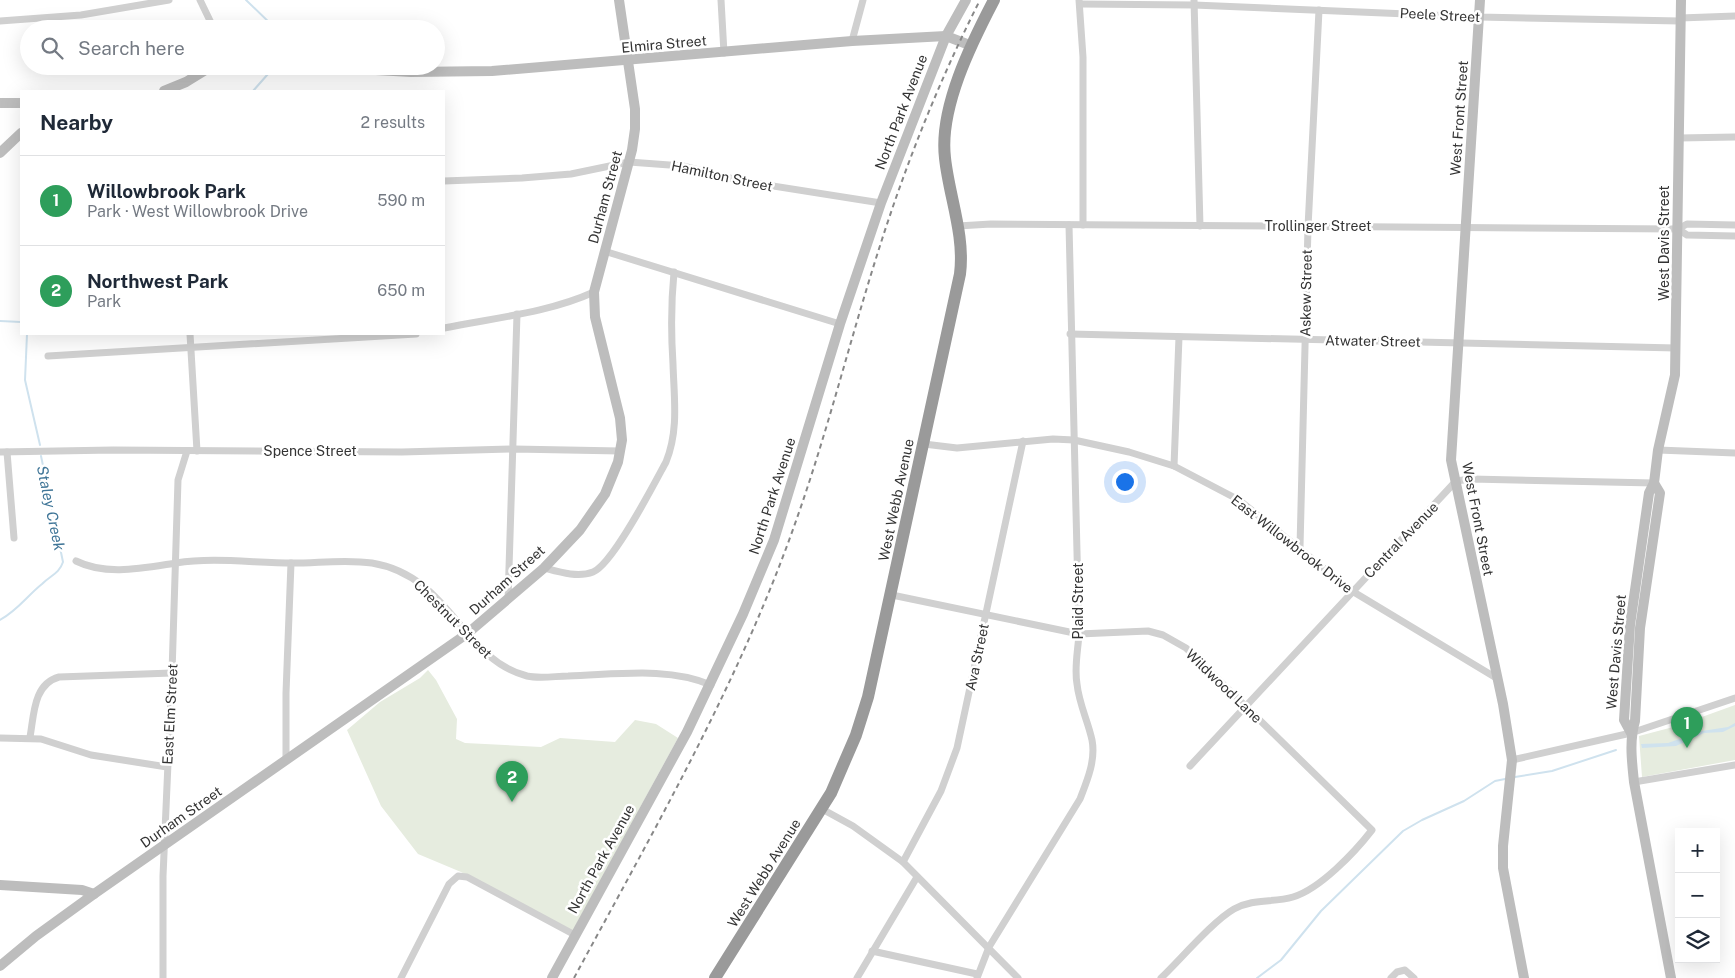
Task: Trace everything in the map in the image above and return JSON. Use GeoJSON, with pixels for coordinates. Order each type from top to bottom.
{"type":"FeatureCollection","features":[{"type":"Feature","properties":{"kind":"highway","name":"West Webb Avenue"},"geometry":{"type":"LineString","coordinates":[[715,978],[822,809],[848,757],[861,721],[892,595],[960,274],[962,250],[947,172],[944,134],[950,100],[972,46],[994,0]]}},
{"type":"Feature","properties":{"kind":"street"},"geometry":{"type":"LineString","coordinates":[[0,21],[81,15],[169,0]]}},
{"type":"Feature","properties":{"kind":"street"},"geometry":{"type":"LineString","coordinates":[[200,0],[210,20]]}},
{"type":"Feature","properties":{"kind":"street","name":"Durham Street"},"geometry":{"type":"LineString","coordinates":[[0,966],[36,936],[94,894],[468,633],[544,568],[572,539],[597,506],[614,474],[622,440],[620,418],[595,316],[594,292],[634,138],[635,119],[619,0]]}},
{"type":"Feature","properties":{"kind":"street"},"geometry":{"type":"LineString","coordinates":[[721,0],[724,53]]}},
{"type":"Feature","properties":{"kind":"street"},"geometry":{"type":"LineString","coordinates":[[852,41],[863,0]]}},
{"type":"Feature","properties":{"kind":"street","name":"North Park Avenue"},"geometry":{"type":"LineString","coordinates":[[552,978],[710,685],[774,540],[840,324],[881,203],[946,36],[966,0]]}},
{"type":"Feature","properties":{"kind":"street","name":"West Front Street"},"geometry":{"type":"LineString","coordinates":[[1480,0],[1451,446],[1456,481],[1498,679],[1512,765],[1511,788],[1503,846],[1503,868],[1524,978]]}},
{"type":"Feature","properties":{"kind":"street","name":"West Davis Street"},"geometry":{"type":"LineString","coordinates":[[1671,978],[1634,782],[1631,733],[1635,721],[1640,628],[1660,493],[1654,483],[1658,450],[1673,391],[1676,348],[1681,0]]}},
{"type":"Feature","properties":{"kind":"street"},"geometry":{"type":"LineString","coordinates":[[1080,2],[1083,57],[1083,225]]}},
{"type":"Feature","properties":{"kind":"street","name":"Peele Street"},"geometry":{"type":"LineString","coordinates":[[1080,2],[1194,3],[1479,17],[1680,20],[1735,16]]}},
{"type":"Feature","properties":{"kind":"street"},"geometry":{"type":"LineString","coordinates":[[1194,3],[1200,226]]}},
{"type":"Feature","properties":{"kind":"street","name":"Askew Street"},"geometry":{"type":"LineString","coordinates":[[1300,548],[1308,227],[1319,10]]}},
{"type":"Feature","properties":{"kind":"street","name":"Elmira Street"},"geometry":{"type":"LineString","coordinates":[[445,71],[492,71],[852,41],[946,36],[972,46]]}},
{"type":"Feature","properties":{"kind":"street"},"geometry":{"type":"LineString","coordinates":[[171,90],[197,75]]}},
{"type":"Feature","properties":{"kind":"street"},"geometry":{"type":"LineString","coordinates":[[0,103],[20,103]]}},
{"type":"Feature","properties":{"kind":"street"},"geometry":{"type":"LineString","coordinates":[[0,153],[20,135]]}},
{"type":"Feature","properties":{"kind":"street"},"geometry":{"type":"LineString","coordinates":[[1679,138],[1735,137]]}},
{"type":"Feature","properties":{"kind":"street","name":"Hamilton Street"},"geometry":{"type":"LineString","coordinates":[[445,181],[514,179],[571,174],[629,162],[683,166],[741,181],[881,203]]}},
{"type":"Feature","properties":{"kind":"street","name":"Trollinger Street"},"geometry":{"type":"LineString","coordinates":[[958,226],[991,224],[1678,229]]}},
{"type":"Feature","properties":{"kind":"street"},"geometry":{"type":"LineString","coordinates":[[1735,225],[1687,224],[1678,229],[1687,235],[1735,236]]}},
{"type":"Feature","properties":{"kind":"street","name":"Plaid Street"},"geometry":{"type":"LineString","coordinates":[[977,976],[989,947],[1080,799],[1088,779],[1092,758],[1092,741],[1079,703],[1076,681],[1079,634],[1068,226]]}},
{"type":"Feature","properties":{"kind":"street"},"geometry":{"type":"LineString","coordinates":[[604,251],[840,324]]}},
{"type":"Feature","properties":{"kind":"street"},"geometry":{"type":"LineString","coordinates":[[544,568],[582,574],[599,568],[612,555],[666,462],[673,442],[675,426],[672,330],[674,272]]}},
{"type":"Feature","properties":{"kind":"street"},"geometry":{"type":"LineString","coordinates":[[445,328],[517,314],[581,298],[594,292]]}},
{"type":"Feature","properties":{"kind":"street"},"geometry":{"type":"LineString","coordinates":[[508,600],[517,314]]}},
{"type":"Feature","properties":{"kind":"street","name":"Atwater Street"},"geometry":{"type":"LineString","coordinates":[[1070,334],[1676,348]]}},
{"type":"Feature","properties":{"kind":"street"},"geometry":{"type":"LineString","coordinates":[[190,335],[197,451]]}},
{"type":"Feature","properties":{"kind":"street"},"geometry":{"type":"LineString","coordinates":[[48,356],[399,335]]}},
{"type":"Feature","properties":{"kind":"street"},"geometry":{"type":"LineString","coordinates":[[1174,466],[1179,336]]}},
{"type":"Feature","properties":{"kind":"street","name":"East Willowbrook Drive"},"geometry":{"type":"LineString","coordinates":[[924,444],[957,448],[1023,441],[1074,440],[1129,452],[1174,466],[1239,500],[1352,591],[1498,679]]}},
{"type":"Feature","properties":{"kind":"street","name":"Ava Street"},"geometry":{"type":"LineString","coordinates":[[903,862],[932,808],[950,768],[986,615],[1023,441]]}},
{"type":"Feature","properties":{"kind":"street","name":"Spence Street"},"geometry":{"type":"LineString","coordinates":[[4,452],[402,452],[514,449],[620,451]]}},
{"type":"Feature","properties":{"kind":"street"},"geometry":{"type":"LineString","coordinates":[[1658,450],[1735,452]]}},
{"type":"Feature","properties":{"kind":"street"},"geometry":{"type":"LineString","coordinates":[[4,452],[14,538]]}},
{"type":"Feature","properties":{"kind":"street","name":"East Elm Street"},"geometry":{"type":"LineString","coordinates":[[163,978],[164,845],[178,480],[187,452]]}},
{"type":"Feature","properties":{"kind":"street"},"geometry":{"type":"LineString","coordinates":[[1456,481],[1471,479],[1654,483]]}},
{"type":"Feature","properties":{"kind":"street","name":"Central Avenue"},"geometry":{"type":"LineString","coordinates":[[1190,766],[1456,481]]}},
{"type":"Feature","properties":{"kind":"street","name":"Chestnut Street"},"geometry":{"type":"LineString","coordinates":[[76,561],[88,568],[106,570],[175,563],[371,563],[404,572],[431,592],[496,662],[527,676],[657,675],[687,677],[710,685]]}},
{"type":"Feature","properties":{"kind":"street"},"geometry":{"type":"LineString","coordinates":[[286,760],[286,693],[292,563]]}},
{"type":"Feature","properties":{"kind":"street","name":"Wildwood Lane"},"geometry":{"type":"LineString","coordinates":[[892,595],[1079,634],[1137,630],[1163,635],[1186,648],[1372,830],[1330,874],[1310,890],[1293,897],[1256,900],[1233,910],[1161,978]]}},
{"type":"Feature","properties":{"kind":"street"},"geometry":{"type":"LineString","coordinates":[[30,737],[39,695],[44,685],[55,678],[172,673]]}},
{"type":"Feature","properties":{"kind":"street"},"geometry":{"type":"LineString","coordinates":[[1512,765],[1631,733],[1735,698]]}},
{"type":"Feature","properties":{"kind":"street"},"geometry":{"type":"LineString","coordinates":[[0,738],[30,737],[91,755],[167,767]]}},
{"type":"Feature","properties":{"kind":"street"},"geometry":{"type":"LineString","coordinates":[[1634,782],[1735,765]]}},
{"type":"Feature","properties":{"kind":"street"},"geometry":{"type":"LineString","coordinates":[[822,809],[870,837],[903,862],[1018,978]]}},
{"type":"Feature","properties":{"kind":"street"},"geometry":{"type":"LineString","coordinates":[[401,978],[449,884],[456,877],[466,877],[538,918],[575,935]]}},
{"type":"Feature","properties":{"kind":"street"},"geometry":{"type":"LineString","coordinates":[[856,978],[917,877]]}},
{"type":"Feature","properties":{"kind":"street"},"geometry":{"type":"LineString","coordinates":[[0,885],[82,890],[94,894]]}},
{"type":"Feature","properties":{"kind":"street"},"geometry":{"type":"LineString","coordinates":[[872,952],[977,976]]}},
{"type":"Feature","properties":{"kind":"street"},"geometry":{"type":"LineString","coordinates":[[1391,978],[1401,970],[1408,972],[1414,978]]}},
{"type":"Feature","properties":{"kind":"shaded area"},"geometry":{"type":"Polygon","coordinates":[[[428,670],[436,680],[457,719],[456,739],[465,743],[541,747],[560,738],[615,742],[635,720],[656,724],[678,738],[572,932],[461,872],[418,854],[381,806],[347,730],[380,702],[420,678],[428,670]]]}},
{"type":"Feature","properties":{"kind":"shaded area"},"geometry":{"type":"Polygon","coordinates":[[[1735,705],[1735,760],[1642,777],[1639,736],[1677,726],[1735,705]]]}},
{"type":"Feature","properties":{"kind":"water"},"geometry":{"type":"Polygon","coordinates":[[[1735,723],[1735,726],[1723,732],[1704,733],[1676,746],[1642,748],[1641,744],[1668,743],[1702,731],[1728,727],[1735,723]]]}},
{"type":"Feature","properties":{"kind":"waterway","name":"Staley Creek"},"geometry":{"type":"LineString","coordinates":[[246,0],[267,20]]}},
{"type":"Feature","properties":{"kind":"waterway","name":"Staley Creek"},"geometry":{"type":"LineString","coordinates":[[254,90],[267,75]]}},
{"type":"Feature","properties":{"kind":"waterway"},"geometry":{"type":"LineString","coordinates":[[0,321],[20,322]]}},
{"type":"Feature","properties":{"kind":"waterway","name":"Staley Creek"},"geometry":{"type":"LineString","coordinates":[[27,335],[25,380],[40,445]]}},
{"type":"Feature","properties":{"kind":"waterway","name":"Staley Creek"},"geometry":{"type":"LineString","coordinates":[[0,620],[12,612],[57,572],[63,562],[41,456]]}},
{"type":"Feature","properties":{"kind":"waterway"},"geometry":{"type":"LineString","coordinates":[[1515,777],[1552,771],[1616,750]]}},
{"type":"Feature","properties":{"kind":"waterway"},"geometry":{"type":"LineString","coordinates":[[1257,978],[1281,960],[1321,911],[1403,831],[1464,801],[1495,781],[1505,779]]}},
{"type":"Feature","properties":{"kind":"railway"},"geometry":{"type":"LineString","coordinates":[[574,978],[695,752],[750,637],[775,578],[808,485],[888,220],[924,124],[980,0]]}},
{"type":"Feature","properties":{"kind":"place","name":"Willowbrook Park"},"geometry":{"type":"Point","coordinates":[1687,748]}},
{"type":"Feature","properties":{"kind":"place","name":"Northwest Park"},"geometry":{"type":"Point","coordinates":[512,802]}}]}
